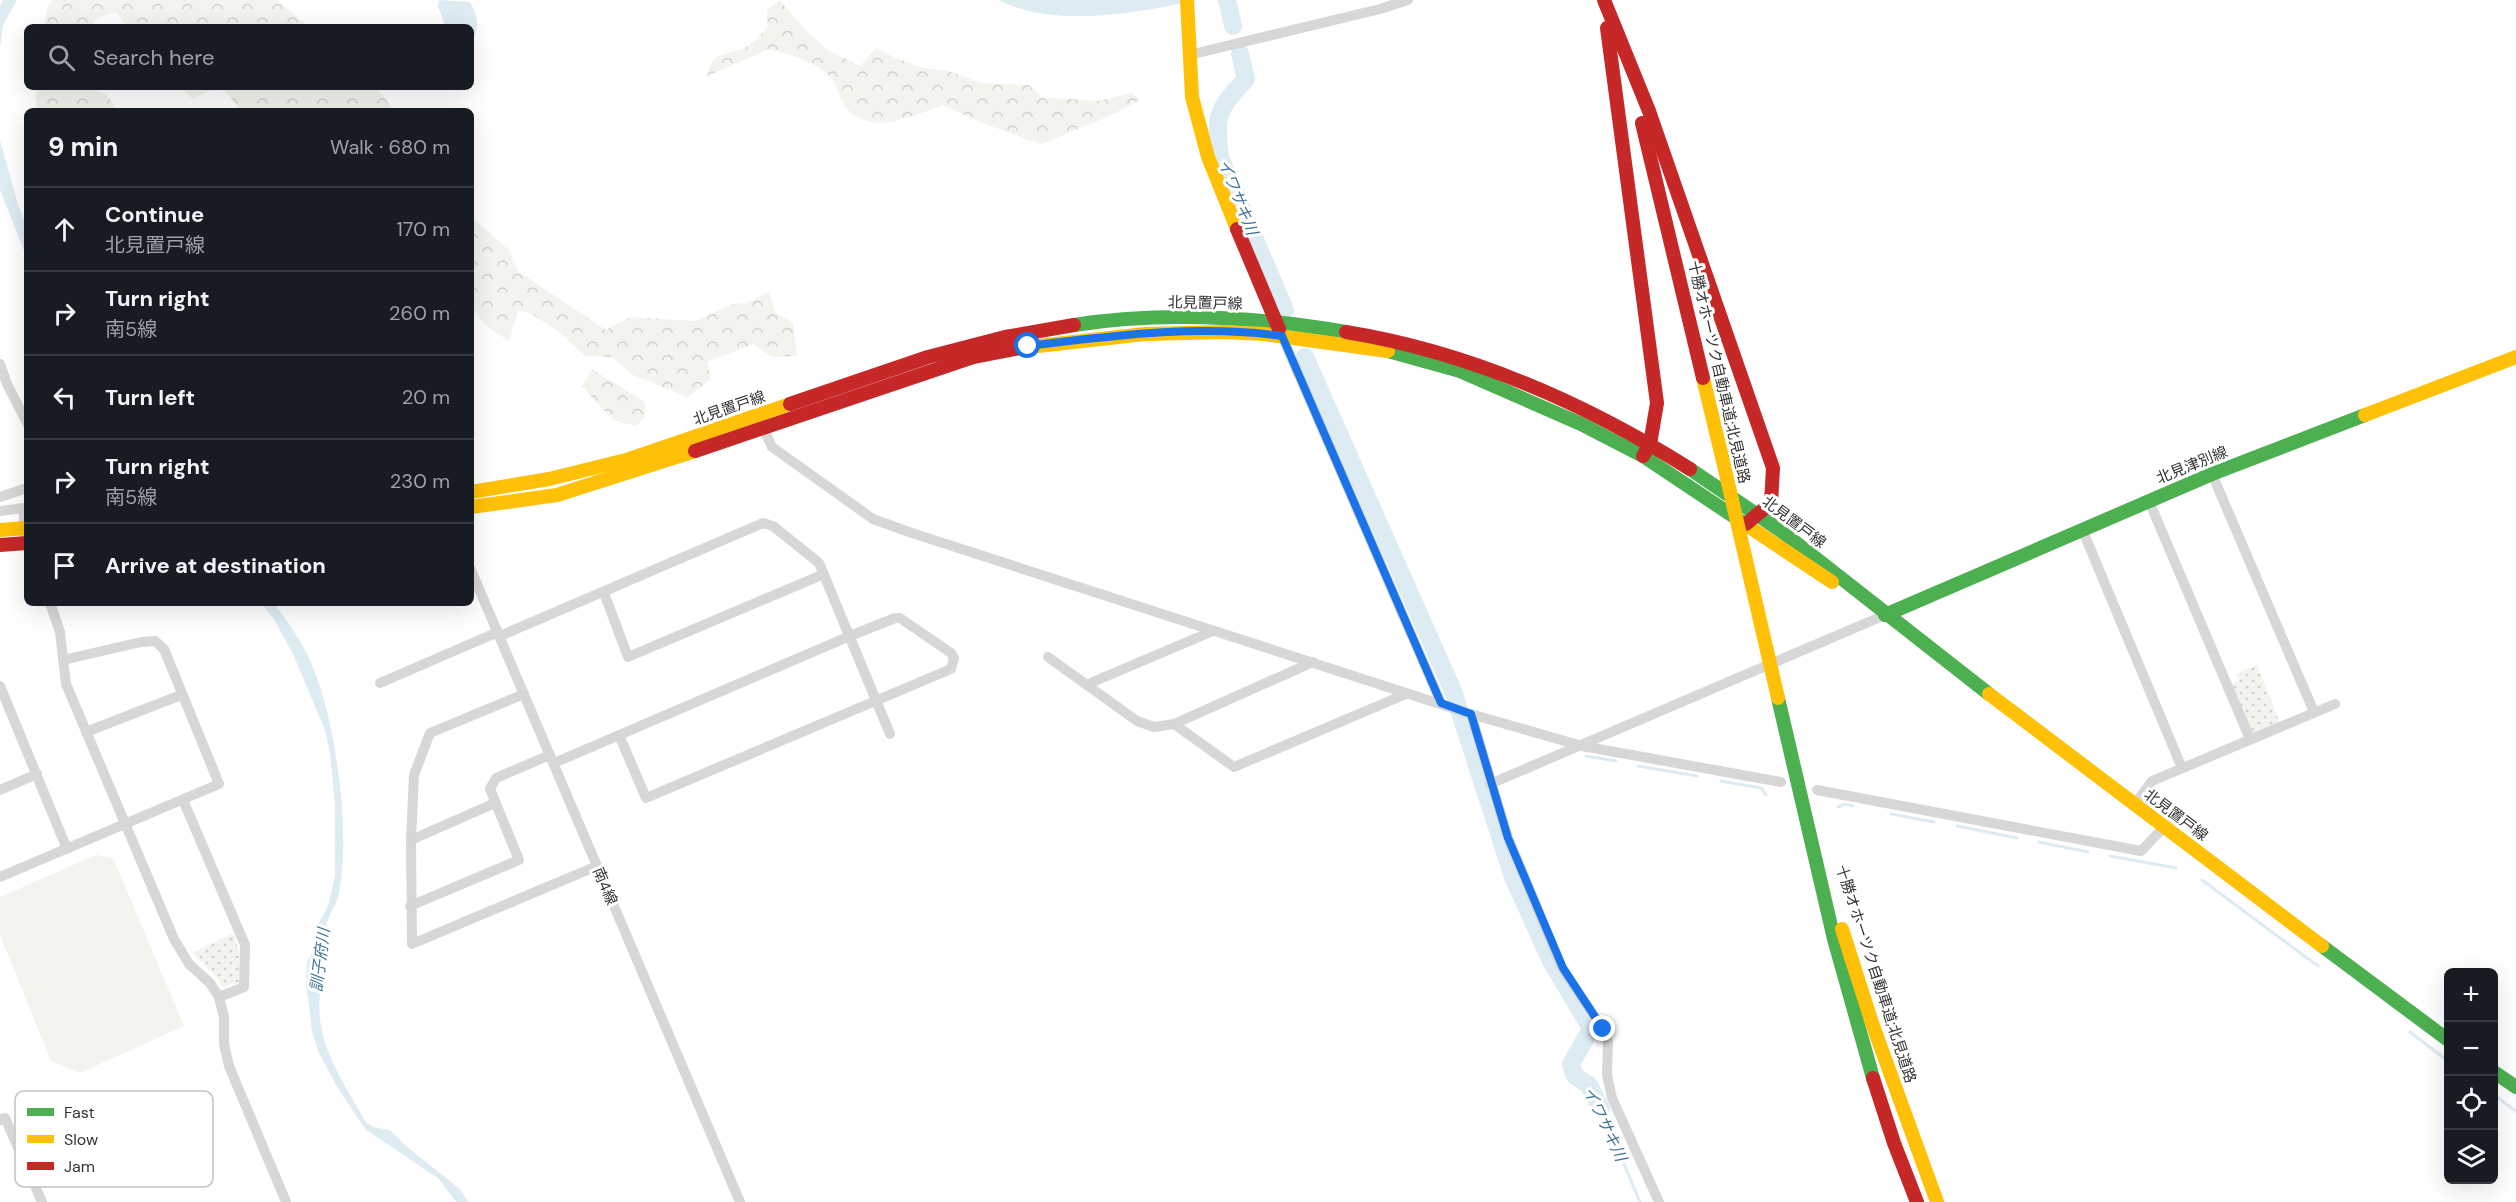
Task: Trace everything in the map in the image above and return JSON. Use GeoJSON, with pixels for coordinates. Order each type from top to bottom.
{"type":"FeatureCollection","features":[{"type":"Feature","properties":{"kind":"main road"},"geometry":{"type":"LineString","coordinates":[[1187,0],[1192,96],[1212,169],[1282,336]]}},
{"type":"Feature","properties":{"kind":"main road"},"geometry":{"type":"LineString","coordinates":[[1603,0],[1657,403],[1647,450]]}},
{"type":"Feature","properties":{"kind":"main road"},"geometry":{"type":"LineString","coordinates":[[1603,0],[1649,111],[1773,468],[1771,503],[1746,524]]}},
{"type":"Feature","properties":{"kind":"main road","name":"十勝オホーツク自動車道;北見道路"},"geometry":{"type":"LineString","coordinates":[[1603,0],[1639,112],[1792,754],[1839,920],[1872,1023],[1937,1202]]}},
{"type":"Feature","properties":{"kind":"main road","name":"北見置戸線"},"geometry":{"type":"LineString","coordinates":[[474,507],[556,495],[597,484],[969,345],[1080,325],[1140,320],[1277,322],[1394,341],[1464,359],[1647,450],[1757,514],[1870,599],[1885,615],[2444,1037]]}},
{"type":"Feature","properties":{"kind":"main road","name":"北見置戸線"},"geometry":{"type":"LineString","coordinates":[[474,492],[554,480],[591,471],[867,391],[973,357],[1028,346],[1145,334],[1225,332],[1282,336],[1390,351],[1460,371],[1647,450],[1746,524],[1863,604],[1885,615]]}},
{"type":"Feature","properties":{"kind":"main road","name":"北見津別線"},"geometry":{"type":"LineString","coordinates":[[1885,615],[2212,474],[2516,357]]}},
{"type":"Feature","properties":{"kind":"main road"},"geometry":{"type":"LineString","coordinates":[[0,530],[24,528]]}},
{"type":"Feature","properties":{"kind":"main road"},"geometry":{"type":"LineString","coordinates":[[0,545],[24,545]]}},
{"type":"Feature","properties":{"kind":"main road","name":"十勝オホーツク自動車道;北見道路"},"geometry":{"type":"LineString","coordinates":[[1792,754],[1828,923],[1856,1027],[1883,1112],[1917,1202]]}},
{"type":"Feature","properties":{"kind":"main road"},"geometry":{"type":"LineString","coordinates":[[2498,1075],[2516,1087]]}},
{"type":"Feature","properties":{"kind":"street"},"geometry":{"type":"LineString","coordinates":[[1189,49],[1380,9],[1408,0]]}},
{"type":"Feature","properties":{"kind":"street"},"geometry":{"type":"LineString","coordinates":[[1282,336],[1441,703]]}},
{"type":"Feature","properties":{"kind":"street"},"geometry":{"type":"LineString","coordinates":[[0,364],[11,394],[24,418]]}},
{"type":"Feature","properties":{"kind":"street"},"geometry":{"type":"LineString","coordinates":[[760,422],[772,447],[873,519],[1406,694],[1582,746],[1781,782]]}},
{"type":"Feature","properties":{"kind":"street"},"geometry":{"type":"LineString","coordinates":[[2212,474],[2314,712]]}},
{"type":"Feature","properties":{"kind":"street"},"geometry":{"type":"LineString","coordinates":[[0,497],[24,489]]}},
{"type":"Feature","properties":{"kind":"street"},"geometry":{"type":"LineString","coordinates":[[2149,501],[2250,739]]}},
{"type":"Feature","properties":{"kind":"street"},"geometry":{"type":"LineString","coordinates":[[0,511],[24,508]]}},
{"type":"Feature","properties":{"kind":"street"},"geometry":{"type":"LineString","coordinates":[[380,683],[604,593],[763,524],[773,526],[819,563],[890,734]]}},
{"type":"Feature","properties":{"kind":"street"},"geometry":{"type":"LineString","coordinates":[[2082,529],[2182,768]]}},
{"type":"Feature","properties":{"kind":"street"},"geometry":{"type":"LineString","coordinates":[[604,593],[628,657],[824,574]]}},
{"type":"Feature","properties":{"kind":"street","name":"南4線"},"geometry":{"type":"LineString","coordinates":[[474,577],[740,1202]]}},
{"type":"Feature","properties":{"kind":"street"},"geometry":{"type":"LineString","coordinates":[[51,606],[60,632],[66,684],[174,939],[189,963],[210,983],[219,997],[224,1017],[224,1044],[229,1066],[286,1202]]}},
{"type":"Feature","properties":{"kind":"street"},"geometry":{"type":"LineString","coordinates":[[1490,784],[1885,615]]}},
{"type":"Feature","properties":{"kind":"street"},"geometry":{"type":"LineString","coordinates":[[410,906],[519,860],[490,789],[496,778],[619,735],[850,636],[900,618],[951,653],[954,658],[951,669],[646,798],[619,735]]}},
{"type":"Feature","properties":{"kind":"street"},"geometry":{"type":"LineString","coordinates":[[1088,684],[1214,631]]}},
{"type":"Feature","properties":{"kind":"street"},"geometry":{"type":"LineString","coordinates":[[0,878],[219,784],[164,649],[155,641],[141,642],[63,660]]}},
{"type":"Feature","properties":{"kind":"street"},"geometry":{"type":"LineString","coordinates":[[1048,657],[1137,721],[1154,727],[1174,724],[1313,662]]}},
{"type":"Feature","properties":{"kind":"street"},"geometry":{"type":"LineString","coordinates":[[0,686],[68,849]]}},
{"type":"Feature","properties":{"kind":"street"},"geometry":{"type":"LineString","coordinates":[[524,694],[430,733],[414,775],[410,906],[412,944],[597,866]]}},
{"type":"Feature","properties":{"kind":"street"},"geometry":{"type":"LineString","coordinates":[[1174,724],[1234,767],[1406,694]]}},
{"type":"Feature","properties":{"kind":"street"},"geometry":{"type":"LineString","coordinates":[[86,732],[181,695]]}},
{"type":"Feature","properties":{"kind":"street"},"geometry":{"type":"LineString","coordinates":[[2134,804],[2152,781],[2336,704]]}},
{"type":"Feature","properties":{"kind":"street"},"geometry":{"type":"LineString","coordinates":[[1464,711],[1508,838],[1563,968],[1603,1029],[1608,1042],[1607,1075],[1612,1098],[1659,1202]]}},
{"type":"Feature","properties":{"kind":"street"},"geometry":{"type":"LineString","coordinates":[[0,790],[37,774]]}},
{"type":"Feature","properties":{"kind":"street"},"geometry":{"type":"LineString","coordinates":[[1816,790],[2141,851],[2164,827]]}},
{"type":"Feature","properties":{"kind":"street"},"geometry":{"type":"LineString","coordinates":[[183,800],[245,945],[244,987],[219,997]]}},
{"type":"Feature","properties":{"kind":"street"},"geometry":{"type":"LineString","coordinates":[[411,840],[495,803]]}},
{"type":"Feature","properties":{"kind":"street"},"geometry":{"type":"LineString","coordinates":[[0,1120],[5,1118],[15,1141]]}},
{"type":"Feature","properties":{"kind":"street"},"geometry":{"type":"LineString","coordinates":[[35,1187],[42,1202]]}},
{"type":"Feature","properties":{"kind":"green space"},"geometry":{"type":"Polygon","coordinates":[[[52,0],[277,0],[305,24],[126,24],[116,12],[98,18],[93,24],[44,24],[47,9],[52,0]]]}},
{"type":"Feature","properties":{"kind":"green space"},"geometry":{"type":"Polygon","coordinates":[[[780,0],[805,30],[829,51],[860,66],[876,48],[923,68],[948,71],[981,83],[1029,85],[1041,97],[1098,101],[1132,93],[1140,100],[1105,118],[1041,144],[982,123],[943,105],[891,122],[866,120],[854,115],[844,105],[834,82],[826,73],[804,60],[770,49],[707,76],[713,61],[721,55],[746,47],[757,39],[767,28],[767,10],[780,0]]]}},
{"type":"Feature","properties":{"kind":"green space"},"geometry":{"type":"Polygon","coordinates":[[[36,90],[98,90],[111,100],[115,108],[36,108],[36,90]]]}},
{"type":"Feature","properties":{"kind":"green space"},"geometry":{"type":"Polygon","coordinates":[[[183,90],[224,90],[208,91],[193,99],[183,90]]]}},
{"type":"Feature","properties":{"kind":"green space"},"geometry":{"type":"Polygon","coordinates":[[[224,90],[378,90],[393,108],[239,108],[224,90]]]}},
{"type":"Feature","properties":{"kind":"green space"},"geometry":{"type":"Polygon","coordinates":[[[474,220],[509,250],[518,271],[606,330],[630,317],[695,321],[736,303],[745,304],[769,292],[775,312],[793,323],[797,356],[772,357],[753,344],[707,362],[711,379],[688,397],[633,375],[612,357],[585,356],[559,332],[530,313],[518,311],[509,341],[486,326],[474,310],[474,220]]]}},
{"type":"Feature","properties":{"kind":"green space"},"geometry":{"type":"Polygon","coordinates":[[[592,369],[645,402],[645,417],[636,426],[613,420],[582,387],[592,369]]]}},
{"type":"Feature","properties":{"kind":"green space"},"geometry":{"type":"Polygon","coordinates":[[[2257,665],[2281,726],[2250,739],[2227,686],[2239,681],[2236,674],[2257,665]]]}},
{"type":"Feature","properties":{"kind":"green space"},"geometry":{"type":"Polygon","coordinates":[[[96,855],[113,858],[184,1026],[80,1073],[51,1061],[0,935],[0,897],[96,855]]]}},
{"type":"Feature","properties":{"kind":"green space"},"geometry":{"type":"Polygon","coordinates":[[[233,933],[239,951],[239,982],[223,988],[217,978],[193,953],[233,933]]]}},
{"type":"Feature","properties":{"kind":"water"},"geometry":{"type":"Polygon","coordinates":[[[3,0],[17,0],[3,25],[0,47],[0,6],[3,0]]]}},
{"type":"Feature","properties":{"kind":"water"},"geometry":{"type":"Polygon","coordinates":[[[439,0],[470,2],[477,22],[474,36],[474,24],[445,24],[438,7],[439,0]]]}},
{"type":"Feature","properties":{"kind":"water"},"geometry":{"type":"Polygon","coordinates":[[[999,0],[1194,0],[1121,14],[1069,16],[1020,9],[999,0]]]}},
{"type":"Feature","properties":{"kind":"water"},"geometry":{"type":"Polygon","coordinates":[[[0,140],[24,220],[24,250],[0,190],[0,140]]]}},
{"type":"Feature","properties":{"kind":"water","name":"訓子府川"},"geometry":{"type":"Polygon","coordinates":[[[263,606],[276,606],[295,633],[321,688],[339,777],[342,809],[342,868],[338,897],[326,929],[321,980],[320,1021],[325,1042],[340,1077],[365,1121],[373,1127],[390,1130],[407,1147],[460,1189],[468,1202],[456,1202],[439,1179],[365,1129],[336,1085],[318,1051],[312,1031],[306,982],[307,962],[319,941],[319,923],[328,906],[335,876],[335,804],[330,753],[325,730],[294,656],[274,619],[263,606]]]}},
{"type":"Feature","properties":{"kind":"waterway","name":"イワサキ川"},"geometry":{"type":"LineString","coordinates":[[1227,0],[1233,26]]}},
{"type":"Feature","properties":{"kind":"waterway","name":"イワサキ川"},"geometry":{"type":"LineString","coordinates":[[1240,54],[1246,79],[1229,98],[1220,114],[1218,122],[1220,157],[1285,310]]}},
{"type":"Feature","properties":{"kind":"waterway","name":"イワサキ川"},"geometry":{"type":"LineString","coordinates":[[1305,357],[1453,691],[1513,877],[1551,961],[1590,1027],[1571,1064],[1575,1076],[1589,1085],[1601,1109]]}},
{"type":"Feature","properties":{"kind":"waterway","name":"イワサキ川"},"geometry":{"type":"LineString","coordinates":[[1463,722],[1468,723]]}},
{"type":"Feature","properties":{"kind":"waterway"},"geometry":{"type":"LineString","coordinates":[[1586,756],[1616,761]]}},
{"type":"Feature","properties":{"kind":"waterway"},"geometry":{"type":"LineString","coordinates":[[1638,766],[1697,776]]}},
{"type":"Feature","properties":{"kind":"waterway"},"geometry":{"type":"LineString","coordinates":[[1721,781],[1761,788],[1766,795]]}},
{"type":"Feature","properties":{"kind":"waterway"},"geometry":{"type":"LineString","coordinates":[[1838,807],[1845,804],[1853,806]]}},
{"type":"Feature","properties":{"kind":"waterway"},"geometry":{"type":"LineString","coordinates":[[1891,814],[1934,822]]}},
{"type":"Feature","properties":{"kind":"waterway"},"geometry":{"type":"LineString","coordinates":[[1957,826],[2017,838]]}},
{"type":"Feature","properties":{"kind":"waterway"},"geometry":{"type":"LineString","coordinates":[[2039,842],[2088,852]]}},
{"type":"Feature","properties":{"kind":"waterway"},"geometry":{"type":"LineString","coordinates":[[2110,856],[2176,868]]}},
{"type":"Feature","properties":{"kind":"waterway"},"geometry":{"type":"LineString","coordinates":[[2202,880],[2318,966]]}},
{"type":"Feature","properties":{"kind":"waterway"},"geometry":{"type":"LineString","coordinates":[[2410,1032],[2444,1058]]}},
{"type":"Feature","properties":{"kind":"waterway"},"geometry":{"type":"LineString","coordinates":[[2498,1098],[2516,1111]]}},
{"type":"Feature","properties":{"kind":"waterway","name":"イワサキ川"},"geometry":{"type":"LineString","coordinates":[[1601,1109],[1640,1202]]}},
{"type":"Feature","properties":{"kind":"traffic: fast"},"geometry":{"type":"LineString","coordinates":[[1074,325],[1176,317],[1245,320],[1346,332]]}},
{"type":"Feature","properties":{"kind":"traffic: fast"},"geometry":{"type":"LineString","coordinates":[[1388,351],[1460,371],[1581,424],[1643,456],[1745,524]]}},
{"type":"Feature","properties":{"kind":"traffic: fast"},"geometry":{"type":"LineString","coordinates":[[1885,615],[2212,474],[2365,415]]}},
{"type":"Feature","properties":{"kind":"traffic: fast"},"geometry":{"type":"LineString","coordinates":[[1690,469],[1781,531],[1989,694]]}},
{"type":"Feature","properties":{"kind":"traffic: fast"},"geometry":{"type":"LineString","coordinates":[[1778,698],[1834,939],[1873,1078]]}},
{"type":"Feature","properties":{"kind":"traffic: fast"},"geometry":{"type":"LineString","coordinates":[[2322,946],[2444,1037]]}},
{"type":"Feature","properties":{"kind":"traffic: fast"},"geometry":{"type":"LineString","coordinates":[[2498,1075],[2516,1087]]}},
{"type":"Feature","properties":{"kind":"traffic: slow"},"geometry":{"type":"LineString","coordinates":[[1187,0],[1192,97],[1208,157],[1237,229]]}},
{"type":"Feature","properties":{"kind":"traffic: slow"},"geometry":{"type":"LineString","coordinates":[[1020,348],[1145,334],[1225,332],[1264,334],[1388,351]]}},
{"type":"Feature","properties":{"kind":"traffic: slow"},"geometry":{"type":"LineString","coordinates":[[2365,415],[2516,357]]}},
{"type":"Feature","properties":{"kind":"traffic: slow"},"geometry":{"type":"LineString","coordinates":[[1703,378],[1722,457]]}},
{"type":"Feature","properties":{"kind":"traffic: slow"},"geometry":{"type":"LineString","coordinates":[[474,492],[549,479],[626,460],[790,404]]}},
{"type":"Feature","properties":{"kind":"traffic: slow"},"geometry":{"type":"LineString","coordinates":[[474,507],[557,495],[695,451]]}},
{"type":"Feature","properties":{"kind":"traffic: slow"},"geometry":{"type":"LineString","coordinates":[[1722,457],[1778,698]]}},
{"type":"Feature","properties":{"kind":"traffic: slow"},"geometry":{"type":"LineString","coordinates":[[1745,524],[1832,582]]}},
{"type":"Feature","properties":{"kind":"traffic: slow"},"geometry":{"type":"LineString","coordinates":[[0,530],[24,528]]}},
{"type":"Feature","properties":{"kind":"traffic: slow"},"geometry":{"type":"LineString","coordinates":[[1989,694],[2322,946]]}},
{"type":"Feature","properties":{"kind":"traffic: slow"},"geometry":{"type":"LineString","coordinates":[[1842,929],[1872,1023],[1937,1202]]}},
{"type":"Feature","properties":{"kind":"traffic: jam"},"geometry":{"type":"LineString","coordinates":[[1604,0],[1649,111],[1773,468],[1771,503],[1746,524]]}},
{"type":"Feature","properties":{"kind":"traffic: jam"},"geometry":{"type":"LineString","coordinates":[[1607,28],[1657,403],[1650,444],[1643,456]]}},
{"type":"Feature","properties":{"kind":"traffic: jam"},"geometry":{"type":"LineString","coordinates":[[1642,123],[1703,378]]}},
{"type":"Feature","properties":{"kind":"traffic: jam"},"geometry":{"type":"LineString","coordinates":[[1237,229],[1279,329]]}},
{"type":"Feature","properties":{"kind":"traffic: jam"},"geometry":{"type":"LineString","coordinates":[[790,404],[928,357],[1005,337],[1074,325]]}},
{"type":"Feature","properties":{"kind":"traffic: jam"},"geometry":{"type":"LineString","coordinates":[[1346,332],[1437,353],[1525,383],[1609,423],[1690,469]]}},
{"type":"Feature","properties":{"kind":"traffic: jam"},"geometry":{"type":"LineString","coordinates":[[695,451],[973,357],[1020,348]]}},
{"type":"Feature","properties":{"kind":"traffic: jam"},"geometry":{"type":"LineString","coordinates":[[0,545],[24,543]]}},
{"type":"Feature","properties":{"kind":"traffic: jam"},"geometry":{"type":"LineString","coordinates":[[1873,1078],[1894,1143],[1917,1202]]}},
{"type":"Feature","properties":{"kind":"route"},"geometry":{"type":"LineString","coordinates":[[1028,346],[1145,334],[1225,332],[1282,336],[1441,703],[1471,714],[1490,784],[1508,838],[1563,968],[1603,1029]]}}]}
